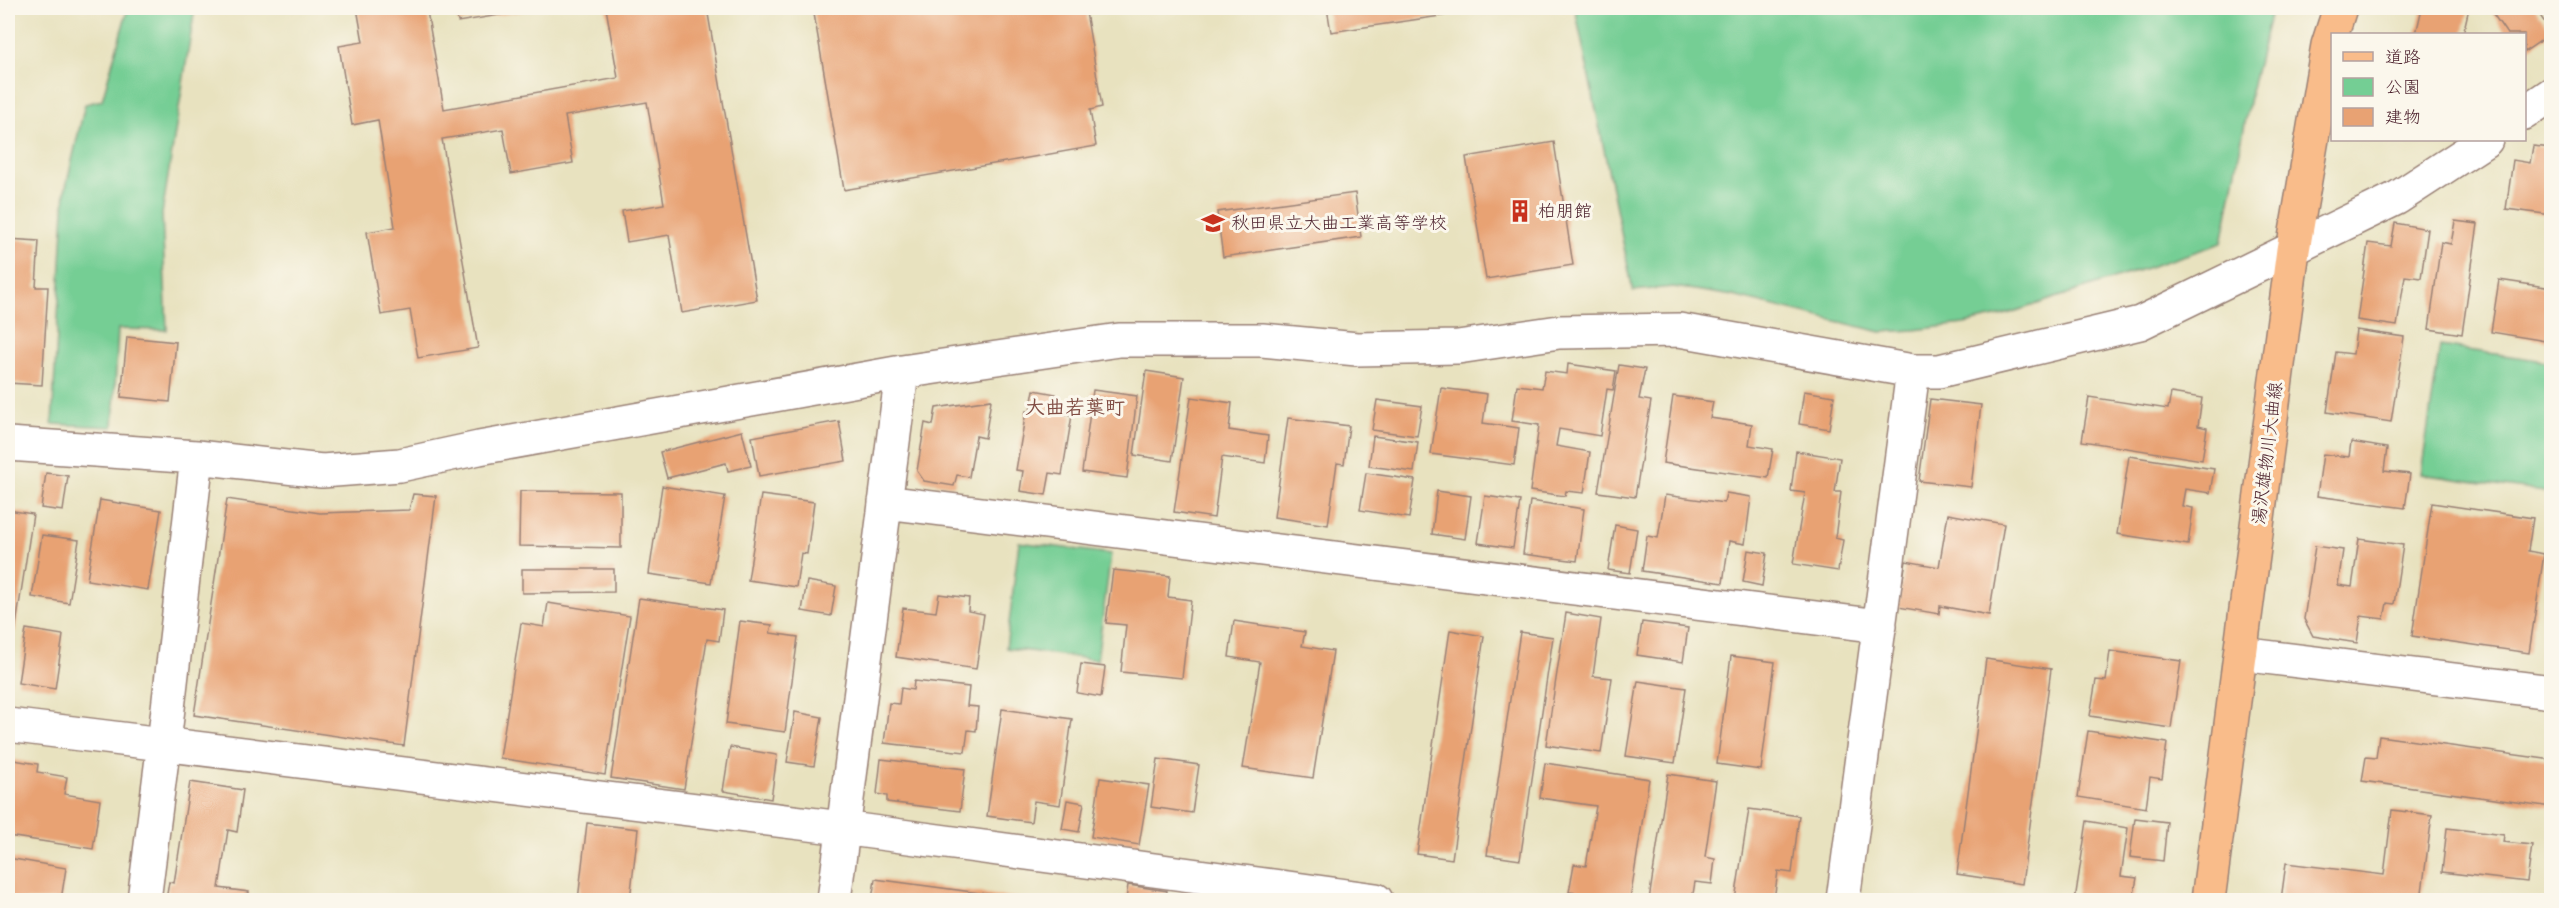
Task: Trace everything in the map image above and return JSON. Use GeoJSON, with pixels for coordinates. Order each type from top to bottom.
{"type":"FeatureCollection","features":[{"type":"Feature","properties":{"kind":"main road","name":"湯沢雄物川大曲線"},"geometry":{"type":"LineString","coordinates":[[2332,33],[2340,8]]}},
{"type":"Feature","properties":{"kind":"main road","name":"湯沢雄物川大曲線"},"geometry":{"type":"LineString","coordinates":[[2208,900],[2293,250],[2331,36]]}},
{"type":"Feature","properties":{"kind":"street"},"geometry":{"type":"LineString","coordinates":[[2526,112],[2552,94]]}},
{"type":"Feature","properties":{"kind":"street"},"geometry":{"type":"LineString","coordinates":[[8,444],[197,457],[322,471],[400,465],[491,446],[902,372],[1119,340],[1262,340],[1357,349],[1458,347],[1559,332],[1679,330],[1913,371],[1939,371],[2140,323],[2397,198],[2484,141]]}},
{"type":"Feature","properties":{"kind":"street"},"geometry":{"type":"LineString","coordinates":[[1843,900],[1913,371]]}},
{"type":"Feature","properties":{"kind":"street"},"geometry":{"type":"LineString","coordinates":[[834,900],[902,372]]}},
{"type":"Feature","properties":{"kind":"street"},"geometry":{"type":"LineString","coordinates":[[144,900],[197,457]]}},
{"type":"Feature","properties":{"kind":"street"},"geometry":{"type":"LineString","coordinates":[[885,502],[1880,626]]}},
{"type":"Feature","properties":{"kind":"street"},"geometry":{"type":"LineString","coordinates":[[2241,654],[2552,692]]}},
{"type":"Feature","properties":{"kind":"street"},"geometry":{"type":"LineString","coordinates":[[8,725],[842,828],[1376,900]]}},
{"type":"Feature","properties":{"kind":"green space"},"geometry":{"type":"Polygon","coordinates":[[[128,8],[195,8],[162,214],[167,330],[118,329],[113,427],[52,424],[65,191],[85,104],[102,100],[128,8]]]}},
{"type":"Feature","properties":{"kind":"green space"},"geometry":{"type":"Polygon","coordinates":[[[1575,8],[2272,8],[2251,92],[2222,243],[2004,315],[1964,324],[1881,332],[1733,296],[1673,287],[1633,291],[1575,8]]]}},
{"type":"Feature","properties":{"kind":"green space"},"geometry":{"type":"Polygon","coordinates":[[[2440,346],[2551,362],[2551,493],[2421,474],[2440,346]]]}},
{"type":"Feature","properties":{"kind":"green space"},"geometry":{"type":"Polygon","coordinates":[[[1019,542],[1111,554],[1097,660],[1006,648],[1019,542]]]}},
{"type":"Feature","properties":{"kind":"building"},"geometry":{"type":"Polygon","coordinates":[[[357,8],[442,8],[427,11],[444,109],[618,78],[606,8],[707,8],[757,300],[682,313],[669,235],[627,242],[622,211],[664,204],[647,102],[565,116],[573,163],[511,174],[503,129],[442,139],[478,348],[418,358],[410,310],[381,315],[367,232],[395,227],[378,120],[352,125],[339,46],[363,42],[357,8]]]}},
{"type":"Feature","properties":{"kind":"building"},"geometry":{"type":"Polygon","coordinates":[[[455,8],[534,8],[534,9],[458,22],[455,8]]]}},
{"type":"Feature","properties":{"kind":"building"},"geometry":{"type":"Polygon","coordinates":[[[813,8],[1074,8],[1075,13],[1086,12],[1102,107],[1090,110],[1096,146],[844,190],[813,8]]]}},
{"type":"Feature","properties":{"kind":"building"},"geometry":{"type":"Polygon","coordinates":[[[1327,8],[1488,8],[1488,9],[1331,32],[1327,8]]]}},
{"type":"Feature","properties":{"kind":"building"},"geometry":{"type":"Polygon","coordinates":[[[2422,8],[2469,8],[2463,33],[2416,33],[2422,8]]]}},
{"type":"Feature","properties":{"kind":"building"},"geometry":{"type":"Polygon","coordinates":[[[2489,8],[2535,8],[2552,33],[2526,51],[2526,33],[2506,33],[2489,8]]]}},
{"type":"Feature","properties":{"kind":"building","name":"柏朋館"},"geometry":{"type":"Polygon","coordinates":[[[1554,142],[1573,265],[1486,279],[1466,157],[1554,142]]]}},
{"type":"Feature","properties":{"kind":"building"},"geometry":{"type":"Polygon","coordinates":[[[2533,146],[2552,148],[2552,215],[2506,209],[2513,160],[2530,163],[2533,146]]]}},
{"type":"Feature","properties":{"kind":"building"},"geometry":{"type":"Polygon","coordinates":[[[1355,193],[1361,237],[1223,257],[1217,212],[1355,193]]]}},
{"type":"Feature","properties":{"kind":"building"},"geometry":{"type":"Polygon","coordinates":[[[2455,221],[2478,224],[2462,334],[2429,329],[2441,242],[2451,244],[2455,221]]]}},
{"type":"Feature","properties":{"kind":"building"},"geometry":{"type":"Polygon","coordinates":[[[2395,223],[2428,229],[2421,278],[2405,276],[2397,326],[2357,320],[2368,243],[2391,246],[2395,223]]]}},
{"type":"Feature","properties":{"kind":"building"},"geometry":{"type":"Polygon","coordinates":[[[8,239],[39,241],[36,287],[48,287],[42,385],[8,383],[8,239]]]}},
{"type":"Feature","properties":{"kind":"building"},"geometry":{"type":"Polygon","coordinates":[[[2499,280],[2552,288],[2552,342],[2491,332],[2499,280]]]}},
{"type":"Feature","properties":{"kind":"building"},"geometry":{"type":"Polygon","coordinates":[[[2356,330],[2404,337],[2391,422],[2327,412],[2336,352],[2353,354],[2356,330]]]}},
{"type":"Feature","properties":{"kind":"building"},"geometry":{"type":"Polygon","coordinates":[[[127,337],[176,342],[170,402],[121,397],[127,337]]]}},
{"type":"Feature","properties":{"kind":"building"},"geometry":{"type":"Polygon","coordinates":[[[1568,364],[1616,371],[1613,390],[1607,389],[1600,436],[1559,429],[1556,446],[1590,452],[1584,493],[1566,491],[1565,496],[1530,491],[1539,425],[1512,421],[1517,385],[1542,388],[1545,371],[1567,374],[1568,364]]]}},
{"type":"Feature","properties":{"kind":"building"},"geometry":{"type":"Polygon","coordinates":[[[1619,365],[1645,369],[1639,399],[1651,401],[1635,497],[1598,492],[1619,365]]]}},
{"type":"Feature","properties":{"kind":"building"},"geometry":{"type":"Polygon","coordinates":[[[1146,371],[1184,377],[1172,461],[1134,455],[1146,371]]]}},
{"type":"Feature","properties":{"kind":"building"},"geometry":{"type":"Polygon","coordinates":[[[1441,388],[1487,394],[1483,423],[1519,428],[1514,465],[1431,454],[1441,388]]]}},
{"type":"Feature","properties":{"kind":"building"},"geometry":{"type":"Polygon","coordinates":[[[1034,390],[1056,394],[1053,412],[1072,415],[1062,475],[1050,473],[1046,495],[1020,491],[1023,471],[1016,470],[1026,411],[1030,412],[1034,390]]]}},
{"type":"Feature","properties":{"kind":"building"},"geometry":{"type":"Polygon","coordinates":[[[1093,390],[1137,396],[1127,478],[1082,472],[1093,390]]]}},
{"type":"Feature","properties":{"kind":"building"},"geometry":{"type":"Polygon","coordinates":[[[1804,391],[1834,396],[1829,429],[1799,424],[1804,391]]]}},
{"type":"Feature","properties":{"kind":"building"},"geometry":{"type":"Polygon","coordinates":[[[2171,393],[2202,398],[2198,426],[2207,428],[2202,460],[2082,441],[2089,397],[2168,409],[2171,393]]]}},
{"type":"Feature","properties":{"kind":"building"},"geometry":{"type":"Polygon","coordinates":[[[1673,396],[1713,402],[1710,418],[1752,424],[1749,445],[1773,449],[1768,478],[1663,463],[1673,396]]]}},
{"type":"Feature","properties":{"kind":"building"},"geometry":{"type":"Polygon","coordinates":[[[1191,397],[1232,403],[1229,430],[1268,436],[1265,463],[1222,457],[1214,518],[1174,512],[1191,397]]]}},
{"type":"Feature","properties":{"kind":"building"},"geometry":{"type":"Polygon","coordinates":[[[1930,399],[1981,405],[1971,487],[1919,481],[1930,399]]]}},
{"type":"Feature","properties":{"kind":"building"},"geometry":{"type":"Polygon","coordinates":[[[991,400],[985,438],[976,436],[969,477],[957,475],[954,486],[924,481],[917,471],[925,423],[933,425],[936,408],[991,400]]]}},
{"type":"Feature","properties":{"kind":"building"},"geometry":{"type":"Polygon","coordinates":[[[1377,400],[1422,406],[1417,436],[1372,430],[1377,400]]]}},
{"type":"Feature","properties":{"kind":"building"},"geometry":{"type":"Polygon","coordinates":[[[1288,418],[1349,426],[1344,464],[1337,463],[1328,525],[1274,517],[1288,418]]]}},
{"type":"Feature","properties":{"kind":"building"},"geometry":{"type":"Polygon","coordinates":[[[839,421],[846,461],[759,476],[752,437],[839,421]]]}},
{"type":"Feature","properties":{"kind":"building"},"geometry":{"type":"Polygon","coordinates":[[[742,431],[751,466],[728,471],[726,463],[667,478],[660,452],[742,431]]]}},
{"type":"Feature","properties":{"kind":"building"},"geometry":{"type":"Polygon","coordinates":[[[1373,436],[1418,442],[1414,472],[1369,466],[1373,436]]]}},
{"type":"Feature","properties":{"kind":"building"},"geometry":{"type":"Polygon","coordinates":[[[2351,442],[2387,448],[2384,471],[2410,474],[2405,508],[2317,496],[2323,454],[2349,457],[2351,442]]]}},
{"type":"Feature","properties":{"kind":"building"},"geometry":{"type":"Polygon","coordinates":[[[1796,451],[1840,458],[1835,492],[1841,492],[1835,538],[1843,540],[1838,571],[1793,564],[1805,493],[1791,491],[1796,451]]]}},
{"type":"Feature","properties":{"kind":"building"},"geometry":{"type":"Polygon","coordinates":[[[2129,456],[2214,469],[2210,493],[2185,489],[2182,506],[2193,508],[2188,545],[2117,534],[2129,456]]]}},
{"type":"Feature","properties":{"kind":"building"},"geometry":{"type":"Polygon","coordinates":[[[46,473],[68,476],[63,511],[41,508],[46,473]]]}},
{"type":"Feature","properties":{"kind":"building"},"geometry":{"type":"Polygon","coordinates":[[[1366,473],[1415,480],[1409,518],[1360,510],[1366,473]]]}},
{"type":"Feature","properties":{"kind":"building"},"geometry":{"type":"Polygon","coordinates":[[[662,486],[725,496],[711,583],[649,574],[662,486]]]}},
{"type":"Feature","properties":{"kind":"building"},"geometry":{"type":"Polygon","coordinates":[[[520,491],[621,492],[621,548],[519,546],[520,491]]]}},
{"type":"Feature","properties":{"kind":"building"},"geometry":{"type":"Polygon","coordinates":[[[1437,491],[1471,496],[1465,539],[1432,534],[1437,491]]]}},
{"type":"Feature","properties":{"kind":"building"},"geometry":{"type":"Polygon","coordinates":[[[1726,493],[1751,497],[1745,544],[1729,541],[1723,583],[1642,571],[1647,536],[1658,538],[1665,495],[1724,503],[1726,493]]]}},
{"type":"Feature","properties":{"kind":"building"},"geometry":{"type":"Polygon","coordinates":[[[413,494],[436,496],[404,746],[194,715],[227,499],[320,513],[409,510],[413,494]]]}},
{"type":"Feature","properties":{"kind":"building"},"geometry":{"type":"Polygon","coordinates":[[[761,495],[814,502],[807,554],[801,553],[796,587],[748,580],[761,495]]]}},
{"type":"Feature","properties":{"kind":"building"},"geometry":{"type":"Polygon","coordinates":[[[1485,496],[1520,501],[1513,548],[1478,543],[1485,496]]]}},
{"type":"Feature","properties":{"kind":"building"},"geometry":{"type":"Polygon","coordinates":[[[100,500],[161,510],[148,590],[87,580],[100,500]]]}},
{"type":"Feature","properties":{"kind":"building"},"geometry":{"type":"Polygon","coordinates":[[[1530,501],[1584,509],[1577,561],[1523,554],[1530,501]]]}},
{"type":"Feature","properties":{"kind":"building"},"geometry":{"type":"Polygon","coordinates":[[[2432,503],[2533,518],[2528,551],[2544,554],[2529,653],[2412,636],[2432,503]]]}},
{"type":"Feature","properties":{"kind":"building"},"geometry":{"type":"Polygon","coordinates":[[[8,510],[33,514],[15,632],[8,631],[8,510]]]}},
{"type":"Feature","properties":{"kind":"building"},"geometry":{"type":"Polygon","coordinates":[[[1948,514],[2004,524],[1989,615],[1940,606],[1939,614],[1898,607],[1906,561],[1939,567],[1948,514]]]}},
{"type":"Feature","properties":{"kind":"building"},"geometry":{"type":"Polygon","coordinates":[[[1615,525],[1637,529],[1630,573],[1608,570],[1615,525]]]}},
{"type":"Feature","properties":{"kind":"building"},"geometry":{"type":"Polygon","coordinates":[[[42,535],[79,540],[69,603],[32,597],[42,535]]]}},
{"type":"Feature","properties":{"kind":"building"},"geometry":{"type":"Polygon","coordinates":[[[2359,539],[2403,545],[2394,604],[2387,603],[2384,619],[2361,616],[2357,643],[2313,636],[2304,619],[2315,546],[2343,550],[2338,585],[2352,587],[2359,539]]]}},
{"type":"Feature","properties":{"kind":"building"},"geometry":{"type":"Polygon","coordinates":[[[1748,550],[1767,553],[1762,586],[1743,582],[1748,550]]]}},
{"type":"Feature","properties":{"kind":"building"},"geometry":{"type":"Polygon","coordinates":[[[522,569],[614,569],[614,592],[522,593],[522,569]]]}},
{"type":"Feature","properties":{"kind":"building"},"geometry":{"type":"Polygon","coordinates":[[[1113,570],[1170,576],[1168,597],[1191,600],[1182,678],[1121,672],[1126,625],[1106,623],[1113,570]]]}},
{"type":"Feature","properties":{"kind":"building"},"geometry":{"type":"Polygon","coordinates":[[[807,581],[836,586],[831,616],[802,611],[807,581]]]}},
{"type":"Feature","properties":{"kind":"building"},"geometry":{"type":"Polygon","coordinates":[[[939,594],[969,598],[968,611],[984,614],[976,669],[896,657],[903,608],[936,612],[939,594]]]}},
{"type":"Feature","properties":{"kind":"building"},"geometry":{"type":"Polygon","coordinates":[[[639,598],[723,610],[719,641],[707,639],[684,789],[611,778],[639,598]]]}},
{"type":"Feature","properties":{"kind":"building"},"geometry":{"type":"Polygon","coordinates":[[[548,603],[630,616],[605,775],[500,758],[521,623],[544,627],[548,603]]]}},
{"type":"Feature","properties":{"kind":"building"},"geometry":{"type":"Polygon","coordinates":[[[1566,613],[1601,619],[1593,676],[1612,678],[1601,753],[1546,745],[1566,613]]]}},
{"type":"Feature","properties":{"kind":"building"},"geometry":{"type":"Polygon","coordinates":[[[740,621],[772,625],[770,633],[798,637],[785,732],[726,724],[740,621]]]}},
{"type":"Feature","properties":{"kind":"building"},"geometry":{"type":"Polygon","coordinates":[[[1234,621],[1305,632],[1302,646],[1333,651],[1313,778],[1243,768],[1260,662],[1229,657],[1234,621]]]}},
{"type":"Feature","properties":{"kind":"building"},"geometry":{"type":"Polygon","coordinates":[[[1642,622],[1688,628],[1683,662],[1637,655],[1642,622]]]}},
{"type":"Feature","properties":{"kind":"building"},"geometry":{"type":"Polygon","coordinates":[[[26,629],[63,635],[55,689],[18,683],[26,629]]]}},
{"type":"Feature","properties":{"kind":"building"},"geometry":{"type":"Polygon","coordinates":[[[1450,630],[1484,636],[1452,859],[1417,854],[1450,630]]]}},
{"type":"Feature","properties":{"kind":"building"},"geometry":{"type":"Polygon","coordinates":[[[1520,632],[1553,637],[1520,860],[1487,855],[1520,632]]]}},
{"type":"Feature","properties":{"kind":"building"},"geometry":{"type":"Polygon","coordinates":[[[2110,651],[2181,661],[2171,728],[2090,716],[2096,680],[2106,681],[2110,651]]]}},
{"type":"Feature","properties":{"kind":"building"},"geometry":{"type":"Polygon","coordinates":[[[1731,656],[1775,662],[1761,770],[1717,764],[1731,656]]]}},
{"type":"Feature","properties":{"kind":"building"},"geometry":{"type":"Polygon","coordinates":[[[1986,659],[2051,669],[2022,884],[1957,874],[1986,659]]]}},
{"type":"Feature","properties":{"kind":"building"},"geometry":{"type":"Polygon","coordinates":[[[1081,664],[1105,667],[1101,697],[1077,693],[1081,664]]]}},
{"type":"Feature","properties":{"kind":"building"},"geometry":{"type":"Polygon","coordinates":[[[914,681],[969,687],[967,706],[978,707],[976,731],[968,730],[965,752],[884,743],[889,703],[899,704],[901,688],[913,690],[914,681]]]}},
{"type":"Feature","properties":{"kind":"building"},"geometry":{"type":"Polygon","coordinates":[[[1638,681],[1686,688],[1675,763],[1626,756],[1638,681]]]}},
{"type":"Feature","properties":{"kind":"building"},"geometry":{"type":"Polygon","coordinates":[[[1002,709],[1072,719],[1060,805],[1034,801],[1031,822],[987,816],[1002,709]]]}},
{"type":"Feature","properties":{"kind":"building"},"geometry":{"type":"Polygon","coordinates":[[[795,712],[822,717],[814,766],[787,762],[795,712]]]}},
{"type":"Feature","properties":{"kind":"building"},"geometry":{"type":"Polygon","coordinates":[[[2088,731],[2167,743],[2162,779],[2150,777],[2146,808],[2078,797],[2088,731]]]}},
{"type":"Feature","properties":{"kind":"building"},"geometry":{"type":"Polygon","coordinates":[[[2379,736],[2552,760],[2552,807],[2362,781],[2366,757],[2376,758],[2379,736]]]}},
{"type":"Feature","properties":{"kind":"building"},"geometry":{"type":"Polygon","coordinates":[[[730,747],[777,755],[771,799],[723,791],[730,747]]]}},
{"type":"Feature","properties":{"kind":"building"},"geometry":{"type":"Polygon","coordinates":[[[8,759],[38,764],[37,772],[67,777],[64,794],[100,800],[93,849],[8,836],[8,759]]]}},
{"type":"Feature","properties":{"kind":"building"},"geometry":{"type":"Polygon","coordinates":[[[881,759],[965,769],[960,811],[887,802],[887,796],[877,794],[881,759]]]}},
{"type":"Feature","properties":{"kind":"building"},"geometry":{"type":"Polygon","coordinates":[[[1158,759],[1199,765],[1192,813],[1151,807],[1158,759]]]}},
{"type":"Feature","properties":{"kind":"building"},"geometry":{"type":"Polygon","coordinates":[[[1545,763],[1649,779],[1630,900],[1569,892],[1574,864],[1586,866],[1596,806],[1540,798],[1545,763]]]}},
{"type":"Feature","properties":{"kind":"building"},"geometry":{"type":"Polygon","coordinates":[[[1668,774],[1716,781],[1705,857],[1715,859],[1712,884],[1695,882],[1692,900],[1649,900],[1668,774]]]}},
{"type":"Feature","properties":{"kind":"building"},"geometry":{"type":"Polygon","coordinates":[[[1100,778],[1149,785],[1139,845],[1091,837],[1100,778]]]}},
{"type":"Feature","properties":{"kind":"building"},"geometry":{"type":"Polygon","coordinates":[[[190,782],[243,790],[237,832],[228,830],[219,888],[249,892],[248,900],[166,900],[169,882],[174,883],[190,782]]]}},
{"type":"Feature","properties":{"kind":"building"},"geometry":{"type":"Polygon","coordinates":[[[1067,800],[1084,803],[1079,832],[1062,829],[1067,800]]]}},
{"type":"Feature","properties":{"kind":"building"},"geometry":{"type":"Polygon","coordinates":[[[1749,809],[1799,816],[1792,873],[1778,871],[1774,900],[1735,900],[1749,809]]]}},
{"type":"Feature","properties":{"kind":"building"},"geometry":{"type":"Polygon","coordinates":[[[2392,810],[2432,815],[2421,900],[2281,900],[2286,863],[2384,875],[2392,810]]]}},
{"type":"Feature","properties":{"kind":"building"},"geometry":{"type":"Polygon","coordinates":[[[2135,818],[2167,822],[2163,861],[2130,857],[2135,818]]]}},
{"type":"Feature","properties":{"kind":"building"},"geometry":{"type":"Polygon","coordinates":[[[2087,821],[2128,828],[2121,876],[2137,878],[2133,900],[2075,900],[2087,821]]]}},
{"type":"Feature","properties":{"kind":"building"},"geometry":{"type":"Polygon","coordinates":[[[587,823],[638,829],[630,900],[578,900],[587,823]]]}},
{"type":"Feature","properties":{"kind":"building"},"geometry":{"type":"Polygon","coordinates":[[[2447,828],[2504,835],[2503,842],[2532,845],[2527,882],[2442,872],[2447,828]]]}},
{"type":"Feature","properties":{"kind":"building"},"geometry":{"type":"Polygon","coordinates":[[[8,858],[66,868],[61,900],[8,900],[8,858]]]}},
{"type":"Feature","properties":{"kind":"building"},"geometry":{"type":"Polygon","coordinates":[[[875,879],[1024,899],[1024,900],[872,900],[875,879]]]}},
{"type":"Feature","properties":{"kind":"building"},"geometry":{"type":"Polygon","coordinates":[[[1128,885],[1167,891],[1166,900],[1126,900],[1128,885]]]}},
{"type":"Feature","properties":{"kind":"building"},"geometry":{"type":"Polygon","coordinates":[[[2438,895],[2472,899],[2472,900],[2437,900],[2438,895]]]}},
{"type":"Feature","properties":{"kind":"place","name":"柏朋館"},"geometry":{"type":"Point","coordinates":[1520,211]}},
{"type":"Feature","properties":{"kind":"place","name":"秋田県立大曲工業高等学校"},"geometry":{"type":"Point","coordinates":[1213,223]}},
{"type":"Feature","properties":{"kind":"district","name":"大曲若葉町"},"geometry":{"type":"Point","coordinates":[1075,407]}}]}
